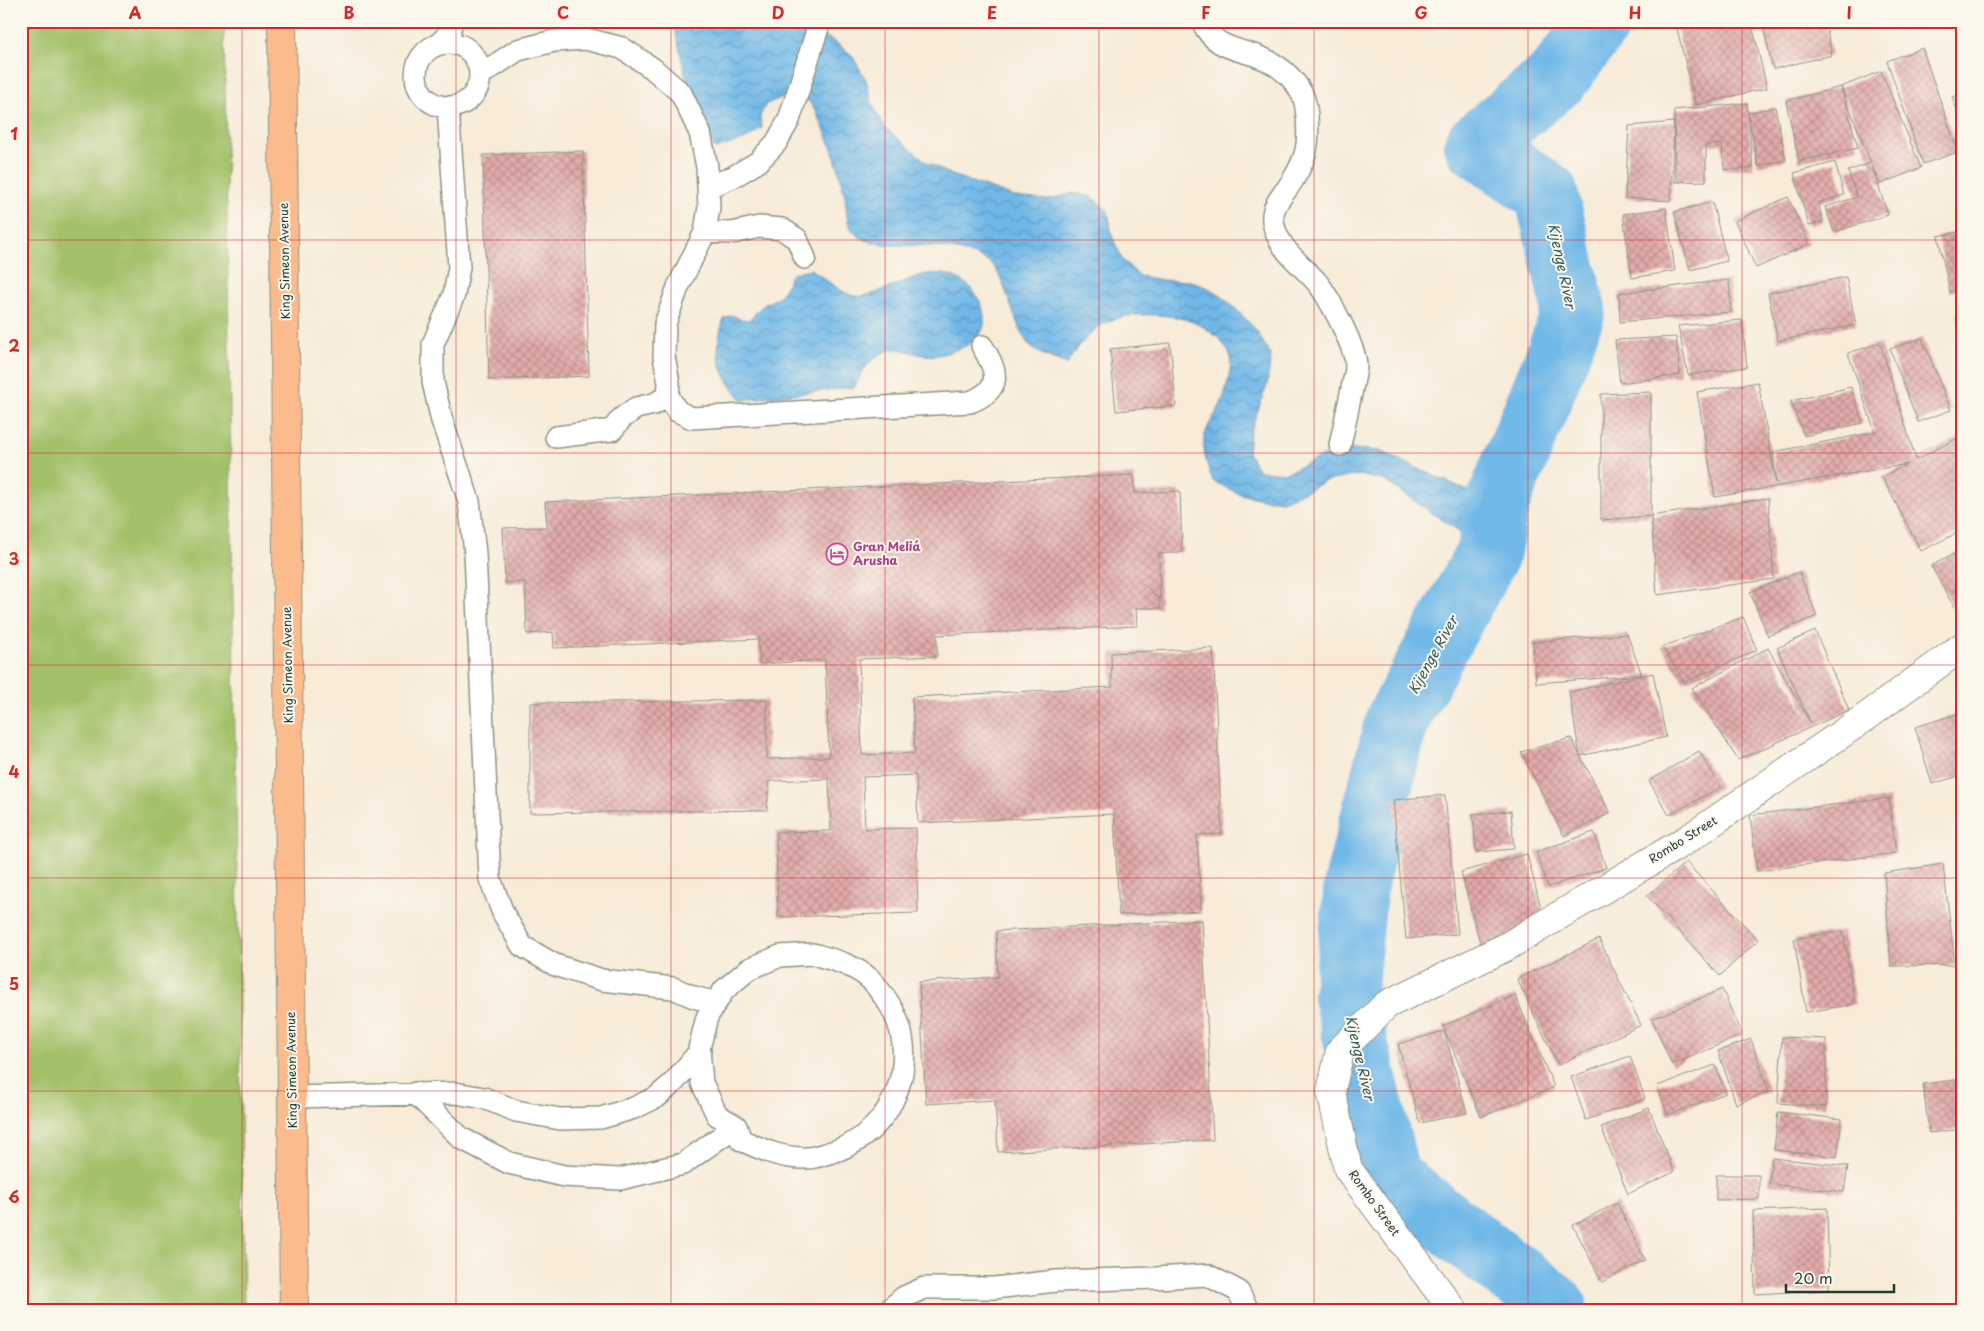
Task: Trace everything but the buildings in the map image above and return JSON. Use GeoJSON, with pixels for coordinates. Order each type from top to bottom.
{"type":"FeatureCollection","features":[{"type":"Feature","properties":{"kind":"main road","name":"King Simeon Avenue"},"geometry":{"type":"LineString","coordinates":[[282,21],[294,1310]]}},
{"type":"Feature","properties":{"kind":"street","name":"Rombo Street"},"geometry":{"type":"LineString","coordinates":[[1453,1310],[1348,1169],[1331,1091],[1340,1051],[1386,1005],[1506,947],[1688,839],[1866,717],[1963,646]]}},
{"type":"Feature","properties":{"kind":"lane"},"geometry":{"type":"LineString","coordinates":[[439,44],[450,32],[451,21]]}},
{"type":"Feature","properties":{"kind":"lane"},"geometry":{"type":"LineString","coordinates":[[709,187],[733,177],[758,162],[776,143],[789,120],[820,21]]}},
{"type":"Feature","properties":{"kind":"lane"},"geometry":{"type":"LineString","coordinates":[[1202,21],[1207,33],[1232,50],[1257,56],[1285,71],[1302,95],[1307,123],[1306,150],[1294,180],[1278,200],[1273,219],[1277,237],[1292,258],[1315,279],[1329,298],[1350,342],[1356,366],[1340,444]]}},
{"type":"Feature","properties":{"kind":"lane"},"geometry":{"type":"LineString","coordinates":[[480,75],[518,50],[554,41],[586,39],[622,48],[652,68],[680,93],[700,133],[707,167],[709,207],[705,232],[678,287],[665,324],[664,356],[669,383],[668,396],[677,411],[692,418],[970,402],[980,398],[991,389],[995,381],[995,372],[982,346]]}},
{"type":"Feature","properties":{"kind":"lane"},"geometry":{"type":"LineString","coordinates":[[448,43],[459,45],[469,50],[477,59],[480,75],[476,91],[469,100],[460,105],[448,107],[437,106],[428,101],[421,93],[417,84],[416,74],[422,55],[430,48],[448,43]]}},
{"type":"Feature","properties":{"kind":"lane"},"geometry":{"type":"LineString","coordinates":[[448,107],[459,267],[454,294],[433,344],[433,382],[442,421],[469,501],[471,518],[475,553],[490,879],[503,913],[522,946],[555,965],[602,980],[673,988],[694,997],[716,1003]]}},
{"type":"Feature","properties":{"kind":"lane"},"geometry":{"type":"LineString","coordinates":[[705,232],[732,233],[759,227],[782,229],[797,239],[805,258]]}},
{"type":"Feature","properties":{"kind":"lane"},"geometry":{"type":"LineString","coordinates":[[556,437],[612,430],[622,418],[636,408],[654,404],[668,396]]}},
{"type":"Feature","properties":{"kind":"lane"},"geometry":{"type":"LineString","coordinates":[[813,954],[844,963],[872,980],[892,1006],[903,1037],[903,1072],[892,1104],[871,1132],[841,1150],[807,1158],[773,1154],[741,1140],[736,1126],[717,1115],[702,1083],[700,1051],[707,1017],[724,990],[749,969],[780,956],[813,954]]}},
{"type":"Feature","properties":{"kind":"lane"},"geometry":{"type":"LineString","coordinates":[[292,1097],[455,1093],[484,1098],[516,1110],[560,1119],[601,1118],[634,1108],[657,1097],[674,1082],[700,1051]]}},
{"type":"Feature","properties":{"kind":"lane"},"geometry":{"type":"LineString","coordinates":[[416,1093],[461,1138],[509,1163],[564,1176],[620,1179],[683,1164],[736,1126]]}},
{"type":"Feature","properties":{"kind":"lane"},"geometry":{"type":"LineString","coordinates":[[889,1310],[904,1297],[924,1288],[994,1288],[1056,1281],[1207,1275],[1238,1292],[1248,1310]]}},
{"type":"Feature","properties":{"kind":"green space"},"geometry":{"type":"Polygon","coordinates":[[[21,21],[224,21],[244,1310],[21,1310],[21,21]]]}},
{"type":"Feature","properties":{"kind":"water"},"geometry":{"type":"Polygon","coordinates":[[[673,21],[798,21],[803,27],[832,40],[852,55],[866,80],[873,106],[885,128],[928,163],[952,175],[1014,197],[1048,200],[1074,193],[1092,197],[1108,211],[1112,236],[1122,259],[1139,276],[1163,280],[1191,281],[1215,291],[1234,307],[1256,330],[1271,356],[1267,385],[1250,432],[1248,453],[1259,471],[1286,473],[1325,455],[1354,449],[1380,451],[1497,504],[1489,551],[1383,480],[1359,475],[1325,481],[1283,501],[1240,494],[1213,481],[1205,456],[1204,441],[1207,430],[1223,399],[1231,365],[1230,355],[1215,335],[1193,322],[1180,318],[1153,315],[1127,316],[1107,322],[1091,333],[1078,347],[1067,364],[1037,352],[1024,337],[1000,278],[995,268],[987,260],[968,253],[931,246],[875,243],[856,234],[848,222],[845,196],[831,145],[809,101],[783,97],[766,104],[760,116],[762,128],[746,139],[715,149],[687,81],[673,21]]]}},
{"type":"Feature","properties":{"kind":"water"},"geometry":{"type":"Polygon","coordinates":[[[810,269],[843,292],[856,296],[876,293],[928,274],[938,273],[951,276],[970,287],[979,301],[984,316],[982,331],[968,345],[943,354],[927,355],[898,349],[883,353],[868,364],[855,387],[742,400],[723,372],[718,353],[720,332],[724,319],[732,315],[740,319],[750,320],[762,307],[780,295],[787,285],[789,278],[794,273],[810,269]]]}},
{"type":"Feature","properties":{"kind":"waterway","name":"Kijenge River"},"geometry":{"type":"LineString","coordinates":[[1556,1310],[1553,1304],[1389,1178],[1345,997],[1356,883],[1397,720],[1489,551],[1497,504],[1555,362],[1574,310],[1546,193],[1476,145],[1558,77],[1600,21]]}},
{"type":"Feature","properties":{"kind":"place","name":"Gran Meliá Arusha"},"geometry":{"type":"Point","coordinates":[837,554]}}]}
